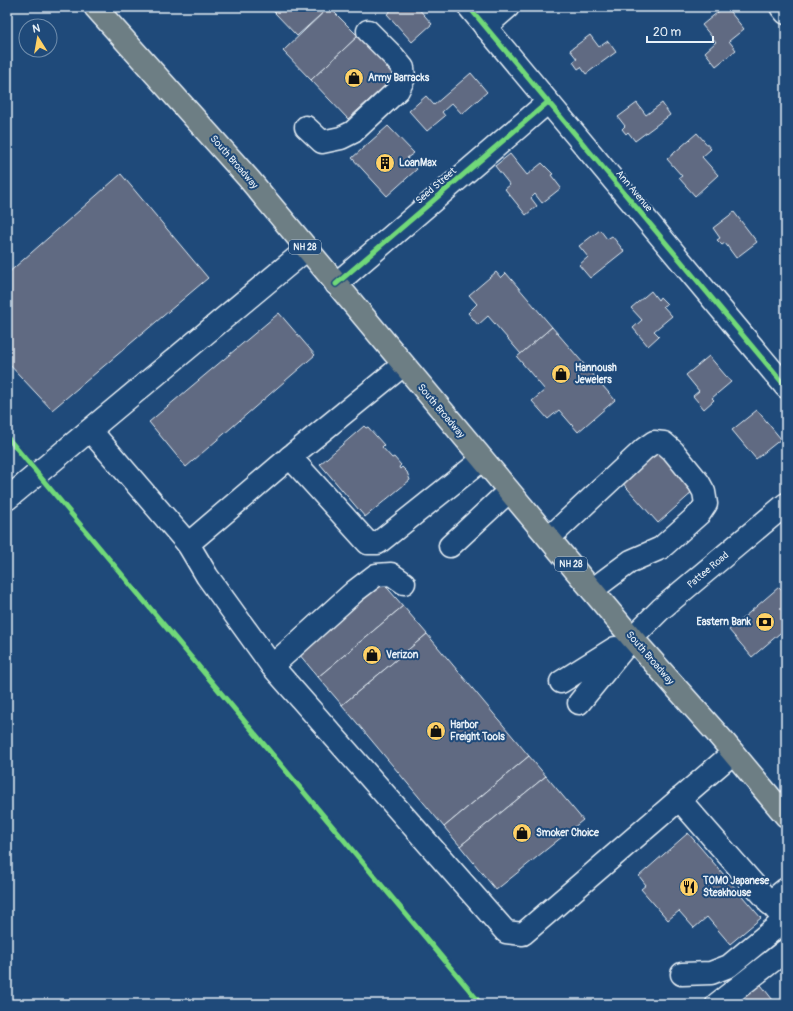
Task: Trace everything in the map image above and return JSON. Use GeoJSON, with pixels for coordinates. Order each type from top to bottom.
{"type":"FeatureCollection","features":[{"type":"Feature","properties":{"kind":"main road","name":"South Broadway"},"geometry":{"type":"LineString","coordinates":[[95,7],[244,173],[632,638],[786,816]]}},
{"type":"Feature","properties":{"kind":"street","name":"Ann Avenue"},"geometry":{"type":"LineString","coordinates":[[469,7],[786,387]]}},
{"type":"Feature","properties":{"kind":"street"},"geometry":{"type":"LineString","coordinates":[[485,27],[508,7]]}},
{"type":"Feature","properties":{"kind":"street"},"geometry":{"type":"LineString","coordinates":[[781,7],[786,13]]}},
{"type":"Feature","properties":{"kind":"street"},"geometry":{"type":"LineString","coordinates":[[306,127],[322,142],[341,138],[353,132],[398,90],[404,78],[403,68],[368,31]]}},
{"type":"Feature","properties":{"kind":"street","name":"Seed Street"},"geometry":{"type":"LineString","coordinates":[[336,284],[548,102]]}},
{"type":"Feature","properties":{"kind":"street"},"geometry":{"type":"LineString","coordinates":[[7,499],[307,249]]}},
{"type":"Feature","properties":{"kind":"street"},"geometry":{"type":"LineString","coordinates":[[188,544],[290,457],[403,365]]}},
{"type":"Feature","properties":{"kind":"street"},"geometry":{"type":"LineString","coordinates":[[90,430],[188,544],[207,576],[272,666],[506,932],[523,934],[733,753]]}},
{"type":"Feature","properties":{"kind":"street"},"geometry":{"type":"LineString","coordinates":[[549,538],[644,449],[654,442],[664,443],[673,451],[699,482],[704,492],[706,504],[700,513],[661,548],[631,561],[592,590]]}},
{"type":"Feature","properties":{"kind":"street"},"geometry":{"type":"LineString","coordinates":[[290,457],[368,543],[378,543],[482,460]]}},
{"type":"Feature","properties":{"kind":"street"},"geometry":{"type":"LineString","coordinates":[[450,546],[509,491]]}},
{"type":"Feature","properties":{"kind":"street","name":"Pattee Road"},"geometry":{"type":"LineString","coordinates":[[632,638],[661,609],[786,504]]}},
{"type":"Feature","properties":{"kind":"street"},"geometry":{"type":"LineString","coordinates":[[272,666],[355,591],[376,575],[391,574],[404,584]]}},
{"type":"Feature","properties":{"kind":"street"},"geometry":{"type":"LineString","coordinates":[[561,682],[632,638]]}},
{"type":"Feature","properties":{"kind":"street"},"geometry":{"type":"LineString","coordinates":[[579,702],[632,638]]}},
{"type":"Feature","properties":{"kind":"street"},"geometry":{"type":"LineString","coordinates":[[679,799],[785,920],[729,966],[711,973],[682,974]]}},
{"type":"Feature","properties":{"kind":"street"},"geometry":{"type":"LineString","coordinates":[[769,903],[786,889]]}},
{"type":"Feature","properties":{"kind":"street"},"geometry":{"type":"LineString","coordinates":[[718,1004],[786,951]]}},
{"type":"Feature","properties":{"kind":"building"},"geometry":{"type":"Polygon","coordinates":[[[269,7],[281,7],[275,13],[269,7]]]}},
{"type":"Feature","properties":{"kind":"building"},"geometry":{"type":"Polygon","coordinates":[[[281,7],[329,7],[297,36],[275,13],[281,7]]]}},
{"type":"Feature","properties":{"kind":"building"},"geometry":{"type":"Polygon","coordinates":[[[329,7],[358,36],[311,80],[283,51],[329,7]]]}},
{"type":"Feature","properties":{"kind":"building"},"geometry":{"type":"Polygon","coordinates":[[[395,7],[417,7],[432,24],[412,42],[387,14],[395,7]]]}},
{"type":"Feature","properties":{"kind":"building"},"geometry":{"type":"Polygon","coordinates":[[[726,7],[744,29],[729,41],[736,50],[716,66],[705,52],[716,42],[702,25],[726,7]]]}},
{"type":"Feature","properties":{"kind":"building"},"geometry":{"type":"Polygon","coordinates":[[[590,35],[599,47],[608,41],[616,52],[586,74],[581,67],[578,69],[573,62],[577,59],[570,50],[590,35]]]}},
{"type":"Feature","properties":{"kind":"building","name":"Army Barracks"},"geometry":{"type":"Polygon","coordinates":[[[358,36],[396,76],[348,119],[311,80],[358,36]]]}},
{"type":"Feature","properties":{"kind":"building"},"geometry":{"type":"Polygon","coordinates":[[[471,73],[487,92],[462,114],[452,103],[442,112],[445,116],[427,131],[409,111],[426,96],[434,105],[471,73]]]}},
{"type":"Feature","properties":{"kind":"building"},"geometry":{"type":"Polygon","coordinates":[[[637,103],[646,115],[662,103],[670,115],[635,141],[628,132],[626,134],[622,129],[625,126],[618,117],[637,103]]]}},
{"type":"Feature","properties":{"kind":"building","name":"LoanMax"},"geometry":{"type":"Polygon","coordinates":[[[388,126],[414,153],[407,158],[417,169],[387,196],[352,158],[388,126]]]}},
{"type":"Feature","properties":{"kind":"building"},"geometry":{"type":"Polygon","coordinates":[[[697,133],[711,149],[702,157],[718,175],[695,196],[679,178],[682,176],[667,159],[697,133]]]}},
{"type":"Feature","properties":{"kind":"building"},"geometry":{"type":"Polygon","coordinates":[[[510,154],[527,175],[542,163],[553,174],[551,175],[561,188],[542,203],[535,194],[531,198],[537,206],[526,215],[505,189],[510,185],[495,166],[510,154]]]}},
{"type":"Feature","properties":{"kind":"building"},"geometry":{"type":"Polygon","coordinates":[[[121,174],[208,278],[52,410],[7,362],[7,274],[121,174]]]}},
{"type":"Feature","properties":{"kind":"building"},"geometry":{"type":"Polygon","coordinates":[[[734,212],[757,242],[736,258],[725,243],[722,245],[717,240],[720,238],[713,228],[734,212]]]}},
{"type":"Feature","properties":{"kind":"building"},"geometry":{"type":"Polygon","coordinates":[[[600,230],[607,239],[612,236],[624,251],[590,278],[579,265],[588,257],[579,246],[600,230]]]}},
{"type":"Feature","properties":{"kind":"building"},"geometry":{"type":"Polygon","coordinates":[[[496,272],[501,278],[506,273],[552,327],[521,354],[488,316],[478,325],[468,313],[477,304],[469,295],[496,272]]]}},
{"type":"Feature","properties":{"kind":"building"},"geometry":{"type":"Polygon","coordinates":[[[651,291],[658,300],[660,297],[667,304],[663,306],[672,316],[654,331],[659,336],[648,346],[633,328],[642,320],[631,308],[651,291]]]}},
{"type":"Feature","properties":{"kind":"building"},"geometry":{"type":"Polygon","coordinates":[[[279,313],[315,355],[186,467],[149,422],[279,313]]]}},
{"type":"Feature","properties":{"kind":"building","name":"Hannoush Jewelers"},"geometry":{"type":"Polygon","coordinates":[[[552,327],[615,400],[578,432],[559,410],[548,419],[532,401],[545,390],[517,357],[552,327]]]}},
{"type":"Feature","properties":{"kind":"building"},"geometry":{"type":"Polygon","coordinates":[[[709,356],[731,382],[712,398],[714,400],[704,409],[693,396],[699,391],[686,375],[709,356]]]}},
{"type":"Feature","properties":{"kind":"building"},"geometry":{"type":"Polygon","coordinates":[[[757,410],[781,439],[756,459],[732,430],[757,410]]]}},
{"type":"Feature","properties":{"kind":"building"},"geometry":{"type":"Polygon","coordinates":[[[364,426],[366,428],[368,427],[384,445],[382,447],[401,465],[399,467],[400,469],[402,467],[407,472],[410,480],[365,517],[320,464],[364,426]]]}},
{"type":"Feature","properties":{"kind":"building"},"geometry":{"type":"Polygon","coordinates":[[[656,447],[695,490],[658,523],[620,480],[656,447]]]}},
{"type":"Feature","properties":{"kind":"building"},"geometry":{"type":"Polygon","coordinates":[[[383,583],[403,606],[318,677],[299,654],[383,583]]]}},
{"type":"Feature","properties":{"kind":"building"},"geometry":{"type":"Polygon","coordinates":[[[779,587],[786,595],[786,628],[752,657],[729,630],[779,587]]]}},
{"type":"Feature","properties":{"kind":"building","name":"Verizon"},"geometry":{"type":"Polygon","coordinates":[[[403,606],[427,634],[342,705],[318,677],[403,606]]]}},
{"type":"Feature","properties":{"kind":"building","name":"Harbor Freight Tools"},"geometry":{"type":"Polygon","coordinates":[[[427,634],[529,756],[444,827],[342,705],[427,634]]]}},
{"type":"Feature","properties":{"kind":"building"},"geometry":{"type":"Polygon","coordinates":[[[529,756],[546,776],[460,846],[444,827],[529,756]]]}},
{"type":"Feature","properties":{"kind":"building","name":"Smoker Choice"},"geometry":{"type":"Polygon","coordinates":[[[546,776],[583,820],[496,890],[460,846],[546,776]]]}},
{"type":"Feature","properties":{"kind":"building","name":"TOMO Japanese Steakhouse"},"geometry":{"type":"Polygon","coordinates":[[[688,833],[761,918],[730,944],[707,917],[694,928],[679,911],[668,920],[641,889],[646,885],[639,876],[688,833]]]}},
{"type":"Feature","properties":{"kind":"building"},"geometry":{"type":"Polygon","coordinates":[[[758,981],[776,1004],[727,1004],[758,981]]]}},
{"type":"Feature","properties":{"kind":"cycle path"},"geometry":{"type":"LineString","coordinates":[[469,7],[786,387]]}},
{"type":"Feature","properties":{"kind":"cycle path"},"geometry":{"type":"LineString","coordinates":[[336,284],[548,102]]}},
{"type":"Feature","properties":{"kind":"cycle path"},"geometry":{"type":"LineString","coordinates":[[7,437],[481,1004]]}},
{"type":"Feature","properties":{"kind":"place","name":"Army Barracks"},"geometry":{"type":"Point","coordinates":[354,78]}},
{"type":"Feature","properties":{"kind":"place","name":"LoanMax"},"geometry":{"type":"Point","coordinates":[385,163]}},
{"type":"Feature","properties":{"kind":"place","name":"Hannoush Jewelers"},"geometry":{"type":"Point","coordinates":[561,374]}},
{"type":"Feature","properties":{"kind":"place","name":"Eastern Bank"},"geometry":{"type":"Point","coordinates":[765,622]}},
{"type":"Feature","properties":{"kind":"place","name":"Verizon"},"geometry":{"type":"Point","coordinates":[372,655]}},
{"type":"Feature","properties":{"kind":"place","name":"Harbor Freight Tools"},"geometry":{"type":"Point","coordinates":[436,731]}},
{"type":"Feature","properties":{"kind":"place","name":"Smoker Choice"},"geometry":{"type":"Point","coordinates":[522,833]}},
{"type":"Feature","properties":{"kind":"place","name":"TOMO Japanese Steakhouse"},"geometry":{"type":"Point","coordinates":[689,887]}}]}
